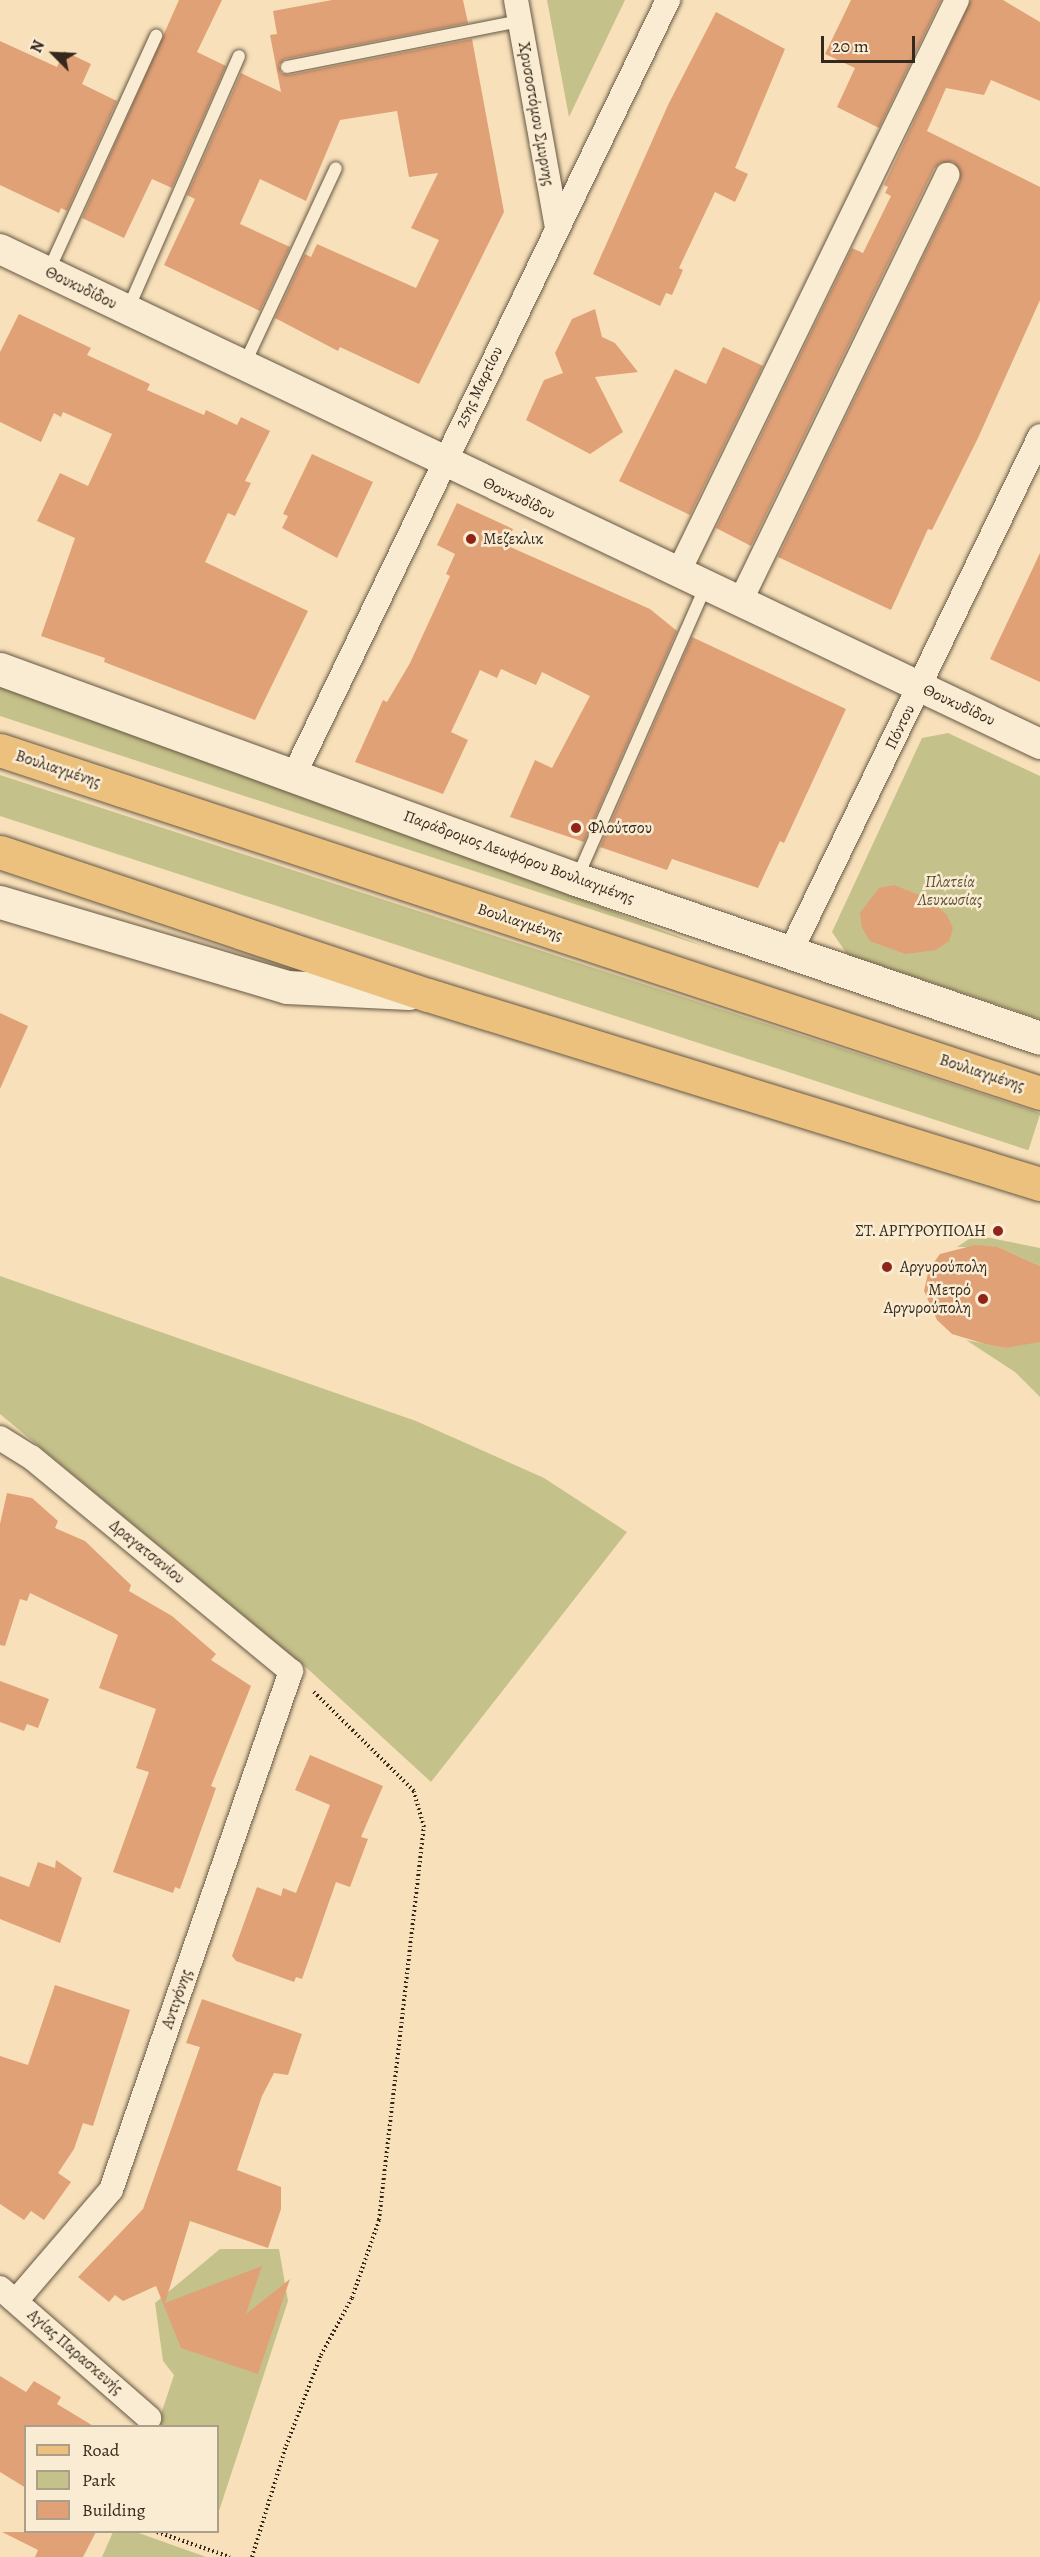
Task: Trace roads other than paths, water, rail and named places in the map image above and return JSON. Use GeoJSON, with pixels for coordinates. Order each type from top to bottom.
{"type":"FeatureCollection","features":[{"type":"Feature","properties":{"kind":"main road","name":"Παράδρομος Λεωφόρου Βουλιαγμένης"},"geometry":{"type":"LineString","coordinates":[[0,669],[576,879],[1040,1038]]}},
{"type":"Feature","properties":{"kind":"main road","name":"Βουλιαγμένης"},"geometry":{"type":"LineString","coordinates":[[0,750],[1040,1093]]}},
{"type":"Feature","properties":{"kind":"main road"},"geometry":{"type":"LineString","coordinates":[[0,852],[428,994],[1040,1184]]}},
{"type":"Feature","properties":{"kind":"main road"},"geometry":{"type":"LineString","coordinates":[[0,902],[287,987],[428,994]]}},
{"type":"Feature","properties":{"kind":"street","name":"25ης Μαρτίου"},"geometry":{"type":"LineString","coordinates":[[294,775],[443,462],[668,0]]}},
{"type":"Feature","properties":{"kind":"street"},"geometry":{"type":"LineString","coordinates":[[678,573],[957,0]]}},
{"type":"Feature","properties":{"kind":"street","name":"Χρυσοστόμου Σμυρνης"},"geometry":{"type":"LineString","coordinates":[[518,10],[556,228]]}},
{"type":"Feature","properties":{"kind":"street"},"geometry":{"type":"LineString","coordinates":[[740,602],[947,175]]}},
{"type":"Feature","properties":{"kind":"street","name":"Θουκυδίδου"},"geometry":{"type":"LineString","coordinates":[[0,249],[443,462],[1040,744]]}},
{"type":"Feature","properties":{"kind":"street","name":"Πόντου"},"geometry":{"type":"LineString","coordinates":[[790,953],[1040,436]]}},
{"type":"Feature","properties":{"kind":"street","name":"Δραγατσανίου"},"geometry":{"type":"LineString","coordinates":[[0,1438],[31,1457],[291,1671]]}},
{"type":"Feature","properties":{"kind":"street","name":"Αντιγόνης"},"geometry":{"type":"LineString","coordinates":[[8,2295],[111,2190],[291,1671]]}},
{"type":"Feature","properties":{"kind":"street","name":"Αγίας Παρασκευής"},"geometry":{"type":"LineString","coordinates":[[8,2295],[149,2418]]}},
{"type":"Feature","properties":{"kind":"lane"},"geometry":{"type":"LineString","coordinates":[[287,67],[518,10]]}},
{"type":"Feature","properties":{"kind":"lane"},"geometry":{"type":"LineString","coordinates":[[48,272],[156,36]]}},
{"type":"Feature","properties":{"kind":"lane"},"geometry":{"type":"LineString","coordinates":[[128,310],[239,56]]}},
{"type":"Feature","properties":{"kind":"lane"},"geometry":{"type":"LineString","coordinates":[[243,366],[336,168]]}},
{"type":"Feature","properties":{"kind":"lane"},"geometry":{"type":"LineString","coordinates":[[576,879],[706,586]]}},
{"type":"Feature","properties":{"kind":"place","name":"Μεζεκλικ"},"geometry":{"type":"Point","coordinates":[471,539]}},
{"type":"Feature","properties":{"kind":"place","name":"Φλούτσου"},"geometry":{"type":"Point","coordinates":[576,828]}},
{"type":"Feature","properties":{"kind":"place","name":"ΣΤ. ΑΡΓΥΡΟΥΠΟΛΗ"},"geometry":{"type":"Point","coordinates":[998,1231]}},
{"type":"Feature","properties":{"kind":"place","name":"Αργυρούπολη"},"geometry":{"type":"Point","coordinates":[887,1267]}},
{"type":"Feature","properties":{"kind":"place","name":"Μετρό Αργυρούπολη"},"geometry":{"type":"Point","coordinates":[983,1299]}},
{"type":"Feature","properties":{"kind":"park label","name":"Πλατεία Λευκωσίας"},"geometry":{"type":"Point","coordinates":[950,891]}}]}
